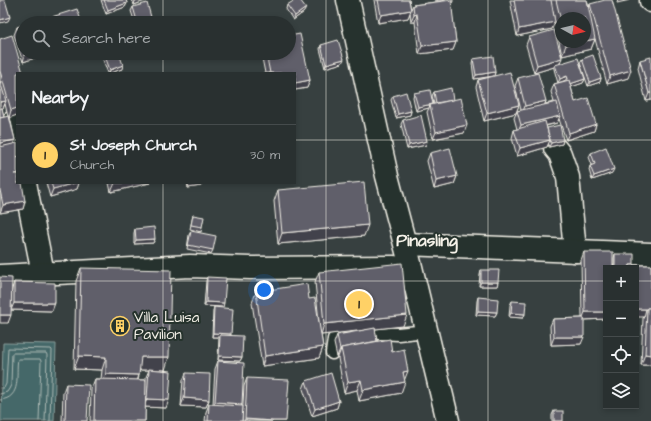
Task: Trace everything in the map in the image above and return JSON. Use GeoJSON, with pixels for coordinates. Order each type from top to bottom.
{"type":"FeatureCollection","features":[{"type":"Feature","properties":{"kind":"street"},"geometry":{"type":"LineString","coordinates":[[348,0],[387,176],[406,244],[448,421]]}},
{"type":"Feature","properties":{"kind":"street"},"geometry":{"type":"LineString","coordinates":[[13,122],[16,139]]}},
{"type":"Feature","properties":{"kind":"street"},"geometry":{"type":"LineString","coordinates":[[555,148],[560,154],[568,176],[575,251]]}},
{"type":"Feature","properties":{"kind":"street"},"geometry":{"type":"LineString","coordinates":[[25,184],[43,273]]}},
{"type":"Feature","properties":{"kind":"street"},"geometry":{"type":"LineString","coordinates":[[406,244],[651,254]]}},
{"type":"Feature","properties":{"kind":"street"},"geometry":{"type":"LineString","coordinates":[[0,276],[190,266],[250,268],[411,267]]}},
{"type":"Feature","properties":{"kind":"lane"},"geometry":{"type":"LineString","coordinates":[[332,352],[334,339],[348,334],[363,332],[398,334],[427,331]]}},
{"type":"Feature","properties":{"kind":"water"},"geometry":{"type":"Polygon","coordinates":[[[3,343],[56,344],[54,421],[1,421],[3,343]]]}},
{"type":"Feature","properties":{"kind":"building"},"geometry":{"type":"Polygon","coordinates":[[[0,0],[5,0],[10,17],[0,20],[0,0]]]}},
{"type":"Feature","properties":{"kind":"building"},"geometry":{"type":"Polygon","coordinates":[[[104,0],[126,0],[127,3],[108,10],[104,0]]]}},
{"type":"Feature","properties":{"kind":"building"},"geometry":{"type":"Polygon","coordinates":[[[295,0],[300,0],[306,8],[295,16],[287,5],[295,0]]]}},
{"type":"Feature","properties":{"kind":"building"},"geometry":{"type":"Polygon","coordinates":[[[378,0],[409,0],[411,10],[381,15],[378,0]]]}},
{"type":"Feature","properties":{"kind":"building"},"geometry":{"type":"Polygon","coordinates":[[[437,0],[449,0],[437,2],[437,0]]]}},
{"type":"Feature","properties":{"kind":"building"},"geometry":{"type":"Polygon","coordinates":[[[451,0],[456,42],[422,46],[417,14],[414,15],[413,5],[451,0]]]}},
{"type":"Feature","properties":{"kind":"building"},"geometry":{"type":"Polygon","coordinates":[[[514,0],[551,0],[555,22],[519,29],[514,0]]]}},
{"type":"Feature","properties":{"kind":"building"},"geometry":{"type":"Polygon","coordinates":[[[556,0],[587,0],[589,12],[559,12],[556,0]]]}},
{"type":"Feature","properties":{"kind":"building"},"geometry":{"type":"Polygon","coordinates":[[[605,0],[612,0],[631,70],[610,76],[590,4],[605,0]]]}},
{"type":"Feature","properties":{"kind":"building"},"geometry":{"type":"Polygon","coordinates":[[[147,3],[151,16],[136,16],[133,7],[147,3]]]}},
{"type":"Feature","properties":{"kind":"building"},"geometry":{"type":"Polygon","coordinates":[[[77,9],[80,16],[55,16],[77,9]]]}},
{"type":"Feature","properties":{"kind":"building"},"geometry":{"type":"Polygon","coordinates":[[[591,20],[595,39],[591,40],[591,20]]]}},
{"type":"Feature","properties":{"kind":"building"},"geometry":{"type":"Polygon","coordinates":[[[554,30],[555,48],[559,48],[562,58],[537,65],[529,37],[554,30]]]}},
{"type":"Feature","properties":{"kind":"building"},"geometry":{"type":"Polygon","coordinates":[[[300,34],[310,80],[296,83],[296,72],[270,72],[267,60],[296,60],[296,35],[300,34]]]}},
{"type":"Feature","properties":{"kind":"building"},"geometry":{"type":"Polygon","coordinates":[[[12,35],[16,49],[16,60],[19,60],[23,72],[16,72],[16,108],[11,110],[0,71],[0,39],[12,35]]]}},
{"type":"Feature","properties":{"kind":"building"},"geometry":{"type":"Polygon","coordinates":[[[338,40],[344,59],[326,64],[321,45],[338,40]]]}},
{"type":"Feature","properties":{"kind":"building"},"geometry":{"type":"Polygon","coordinates":[[[593,55],[601,78],[590,82],[582,59],[593,55]]]}},
{"type":"Feature","properties":{"kind":"building"},"geometry":{"type":"Polygon","coordinates":[[[493,56],[495,72],[476,75],[473,59],[493,56]]]}},
{"type":"Feature","properties":{"kind":"building"},"geometry":{"type":"Polygon","coordinates":[[[651,57],[651,93],[649,93],[640,60],[651,57]]]}},
{"type":"Feature","properties":{"kind":"building"},"geometry":{"type":"Polygon","coordinates":[[[578,58],[585,79],[570,84],[567,76],[560,79],[555,65],[578,58]]]}},
{"type":"Feature","properties":{"kind":"building"},"geometry":{"type":"Polygon","coordinates":[[[106,60],[121,60],[123,65],[110,70],[106,60]]]}},
{"type":"Feature","properties":{"kind":"building"},"geometry":{"type":"Polygon","coordinates":[[[510,72],[519,105],[487,113],[478,80],[510,72]]]}},
{"type":"Feature","properties":{"kind":"building"},"geometry":{"type":"Polygon","coordinates":[[[538,73],[546,101],[525,106],[518,78],[538,73]]]}},
{"type":"Feature","properties":{"kind":"building"},"geometry":{"type":"Polygon","coordinates":[[[569,80],[575,102],[588,98],[596,124],[569,133],[554,84],[569,80]]]}},
{"type":"Feature","properties":{"kind":"building"},"geometry":{"type":"Polygon","coordinates":[[[0,81],[6,101],[0,102],[0,81]]]}},
{"type":"Feature","properties":{"kind":"building"},"geometry":{"type":"Polygon","coordinates":[[[451,88],[453,100],[436,103],[434,92],[451,88]]]}},
{"type":"Feature","properties":{"kind":"building"},"geometry":{"type":"Polygon","coordinates":[[[430,90],[433,104],[418,107],[414,93],[430,90]]]}},
{"type":"Feature","properties":{"kind":"building"},"geometry":{"type":"Polygon","coordinates":[[[406,92],[411,111],[398,114],[393,96],[406,92]]]}},
{"type":"Feature","properties":{"kind":"building"},"geometry":{"type":"Polygon","coordinates":[[[461,98],[467,125],[436,132],[430,105],[461,98]]]}},
{"type":"Feature","properties":{"kind":"building"},"geometry":{"type":"Polygon","coordinates":[[[557,102],[560,116],[521,125],[517,111],[557,102]]]}},
{"type":"Feature","properties":{"kind":"building"},"geometry":{"type":"Polygon","coordinates":[[[0,108],[2,108],[4,117],[0,118],[0,108]]]}},
{"type":"Feature","properties":{"kind":"building"},"geometry":{"type":"Polygon","coordinates":[[[421,115],[427,141],[409,145],[403,120],[421,115]]]}},
{"type":"Feature","properties":{"kind":"building"},"geometry":{"type":"Polygon","coordinates":[[[9,116],[15,140],[0,143],[0,118],[9,116]]]}},
{"type":"Feature","properties":{"kind":"building"},"geometry":{"type":"Polygon","coordinates":[[[545,121],[550,140],[520,148],[514,130],[545,121]]]}},
{"type":"Feature","properties":{"kind":"building"},"geometry":{"type":"Polygon","coordinates":[[[560,125],[563,140],[551,143],[547,128],[560,125]]]}},
{"type":"Feature","properties":{"kind":"building"},"geometry":{"type":"Polygon","coordinates":[[[16,143],[16,173],[14,174],[16,174],[16,184],[22,184],[25,201],[3,205],[0,190],[0,147],[16,143]]]}},
{"type":"Feature","properties":{"kind":"building"},"geometry":{"type":"Polygon","coordinates":[[[606,147],[614,169],[594,176],[590,166],[595,164],[591,153],[606,147]]]}},
{"type":"Feature","properties":{"kind":"building"},"geometry":{"type":"Polygon","coordinates":[[[450,148],[457,176],[436,181],[430,153],[450,148]]]}},
{"type":"Feature","properties":{"kind":"building"},"geometry":{"type":"Polygon","coordinates":[[[364,182],[368,225],[282,233],[278,190],[364,182]]]}},
{"type":"Feature","properties":{"kind":"building"},"geometry":{"type":"Polygon","coordinates":[[[51,184],[71,184],[53,189],[51,184]]]}},
{"type":"Feature","properties":{"kind":"building"},"geometry":{"type":"Polygon","coordinates":[[[193,215],[204,217],[202,227],[191,225],[193,215]]]}},
{"type":"Feature","properties":{"kind":"building"},"geometry":{"type":"Polygon","coordinates":[[[154,227],[155,239],[136,240],[135,229],[154,227]]]}},
{"type":"Feature","properties":{"kind":"building"},"geometry":{"type":"Polygon","coordinates":[[[191,231],[216,236],[213,250],[188,245],[191,231]]]}},
{"type":"Feature","properties":{"kind":"building"},"geometry":{"type":"Polygon","coordinates":[[[584,252],[613,252],[613,265],[603,265],[603,312],[585,312],[584,252]]]}},
{"type":"Feature","properties":{"kind":"building"},"geometry":{"type":"Polygon","coordinates":[[[615,254],[634,254],[634,265],[615,265],[615,254]]]}},
{"type":"Feature","properties":{"kind":"building"},"geometry":{"type":"Polygon","coordinates":[[[402,263],[407,315],[324,324],[319,272],[402,263]]]}},
{"type":"Feature","properties":{"kind":"building"},"geometry":{"type":"Polygon","coordinates":[[[639,265],[651,265],[651,308],[639,309],[639,265]]]}},
{"type":"Feature","properties":{"kind":"building","name":"Villa Luisa Pavilion"},"geometry":{"type":"Polygon","coordinates":[[[81,268],[171,270],[169,357],[141,357],[139,375],[106,374],[106,357],[79,356],[81,268]]]}},
{"type":"Feature","properties":{"kind":"building"},"geometry":{"type":"Polygon","coordinates":[[[481,270],[499,270],[498,282],[481,282],[481,270]]]}},
{"type":"Feature","properties":{"kind":"building"},"geometry":{"type":"Polygon","coordinates":[[[0,277],[12,278],[11,315],[0,315],[0,277]]]}},
{"type":"Feature","properties":{"kind":"building"},"geometry":{"type":"Polygon","coordinates":[[[207,277],[226,278],[224,303],[206,302],[207,277]]]}},
{"type":"Feature","properties":{"kind":"building"},"geometry":{"type":"Polygon","coordinates":[[[14,282],[55,283],[55,303],[14,303],[14,282]]]}},
{"type":"Feature","properties":{"kind":"building"},"geometry":{"type":"Polygon","coordinates":[[[307,284],[309,299],[315,298],[323,347],[265,356],[256,292],[307,284]]]}},
{"type":"Feature","properties":{"kind":"building"},"geometry":{"type":"Polygon","coordinates":[[[478,297],[498,299],[497,312],[478,311],[478,297]]]}},
{"type":"Feature","properties":{"kind":"building"},"geometry":{"type":"Polygon","coordinates":[[[512,301],[526,302],[525,314],[511,313],[512,301]]]}},
{"type":"Feature","properties":{"kind":"building"},"geometry":{"type":"Polygon","coordinates":[[[214,307],[233,309],[231,334],[213,333],[214,307]]]}},
{"type":"Feature","properties":{"kind":"building"},"geometry":{"type":"Polygon","coordinates":[[[647,308],[651,308],[651,355],[645,354],[647,308]]]}},
{"type":"Feature","properties":{"kind":"building"},"geometry":{"type":"Polygon","coordinates":[[[584,318],[584,337],[554,337],[553,319],[584,318]]]}},
{"type":"Feature","properties":{"kind":"building"},"geometry":{"type":"Polygon","coordinates":[[[375,328],[377,341],[340,349],[337,335],[375,328]]]}},
{"type":"Feature","properties":{"kind":"building"},"geometry":{"type":"Polygon","coordinates":[[[220,335],[243,336],[242,357],[219,356],[220,335]]]}},
{"type":"Feature","properties":{"kind":"building"},"geometry":{"type":"Polygon","coordinates":[[[390,339],[392,352],[404,349],[408,371],[403,372],[405,382],[363,390],[361,380],[348,382],[341,348],[390,339]]]}},
{"type":"Feature","properties":{"kind":"building"},"geometry":{"type":"Polygon","coordinates":[[[218,361],[244,363],[242,404],[215,402],[218,361]]]}},
{"type":"Feature","properties":{"kind":"building"},"geometry":{"type":"Polygon","coordinates":[[[149,369],[171,371],[169,400],[147,399],[149,369]]]}},
{"type":"Feature","properties":{"kind":"building"},"geometry":{"type":"Polygon","coordinates":[[[186,373],[210,374],[209,400],[184,398],[186,373]]]}},
{"type":"Feature","properties":{"kind":"building"},"geometry":{"type":"Polygon","coordinates":[[[331,373],[339,401],[315,409],[306,381],[331,373]]]}},
{"type":"Feature","properties":{"kind":"building"},"geometry":{"type":"Polygon","coordinates":[[[247,378],[289,380],[286,421],[245,419],[247,378]]]}},
{"type":"Feature","properties":{"kind":"building"},"geometry":{"type":"Polygon","coordinates":[[[95,379],[146,380],[145,421],[94,421],[95,379]]]}},
{"type":"Feature","properties":{"kind":"building"},"geometry":{"type":"Polygon","coordinates":[[[66,384],[89,385],[87,421],[65,421],[66,384]]]}},
{"type":"Feature","properties":{"kind":"building"},"geometry":{"type":"Polygon","coordinates":[[[209,404],[243,406],[242,421],[208,421],[209,404]]]}},
{"type":"Feature","properties":{"kind":"building"},"geometry":{"type":"Polygon","coordinates":[[[554,411],[563,411],[563,421],[554,421],[554,411]]]}},
{"type":"Feature","properties":{"kind":"place","name":"St Joseph Church"},"geometry":{"type":"Point","coordinates":[359,304]}},
{"type":"Feature","properties":{"kind":"place","name":"Villa Luisa Pavilion"},"geometry":{"type":"Point","coordinates":[120,326]}},
{"type":"Feature","properties":{"kind":"district","name":"Pinasling"},"geometry":{"type":"Point","coordinates":[427,240]}}]}
